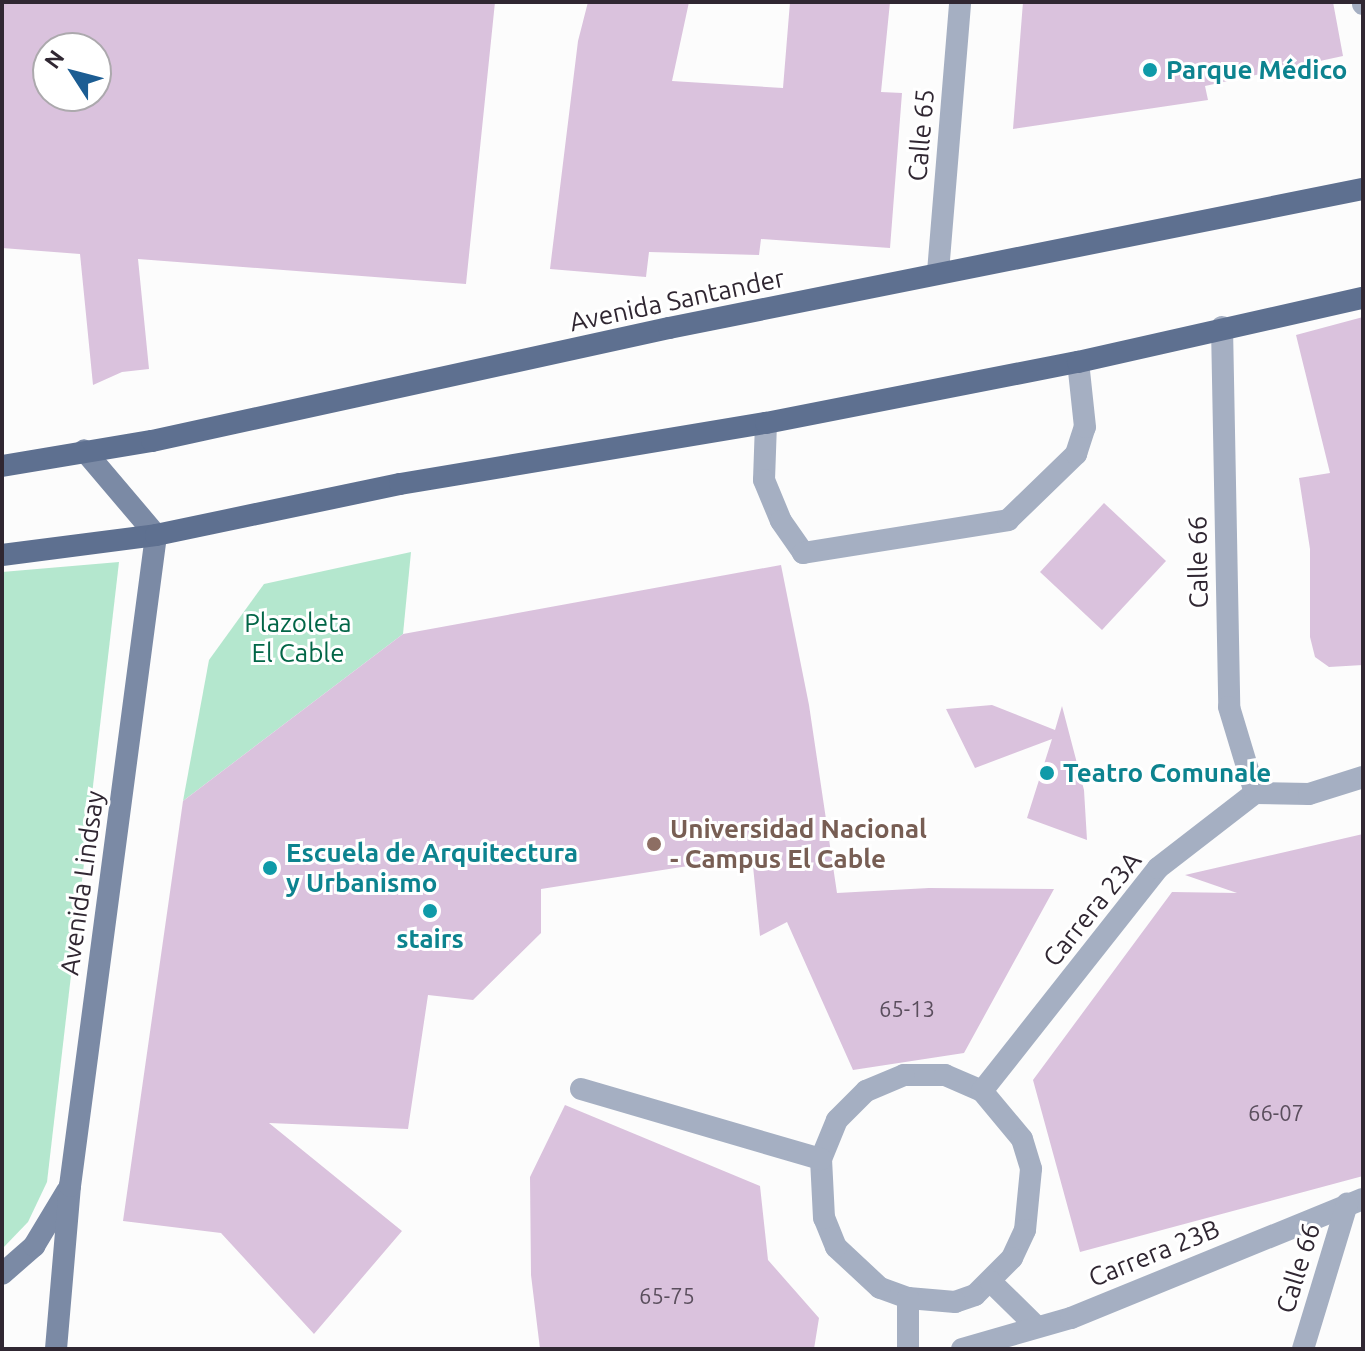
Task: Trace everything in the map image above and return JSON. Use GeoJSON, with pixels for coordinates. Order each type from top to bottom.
{"type":"FeatureCollection","features":[{"type":"Feature","properties":{"kind":"main road","name":"Avenida Santander"},"geometry":{"type":"LineString","coordinates":[[2,466],[152,441],[938,272],[1363,189]]}},
{"type":"Feature","properties":{"kind":"main road"},"geometry":{"type":"LineString","coordinates":[[2,555],[156,535],[400,484],[766,423],[1078,362],[1222,327],[1363,298]]}},
{"type":"Feature","properties":{"kind":"main road"},"geometry":{"type":"LineString","coordinates":[[84,450],[156,535]]}},
{"type":"Feature","properties":{"kind":"main road","name":"Avenida Lindsay"},"geometry":{"type":"LineString","coordinates":[[56,1349],[70,1186],[156,535]]}},
{"type":"Feature","properties":{"kind":"main road"},"geometry":{"type":"LineString","coordinates":[[2,1274],[34,1246],[70,1186]]}},
{"type":"Feature","properties":{"kind":"street","name":"Calle 65"},"geometry":{"type":"LineString","coordinates":[[938,272],[960,2]]}},
{"type":"Feature","properties":{"kind":"street","name":"Calle 66"},"geometry":{"type":"LineString","coordinates":[[1222,327],[1229,707],[1255,793]]}},
{"type":"Feature","properties":{"kind":"street"},"geometry":{"type":"LineString","coordinates":[[766,423],[764,480],[781,521],[803,553],[1008,520],[1076,454],[1085,427],[1078,362]]}},
{"type":"Feature","properties":{"kind":"street"},"geometry":{"type":"LineString","coordinates":[[1255,793],[1309,794],[1363,777]]}},
{"type":"Feature","properties":{"kind":"street","name":"Carrera 23A"},"geometry":{"type":"LineString","coordinates":[[982,1091],[1158,868],[1255,793]]}},
{"type":"Feature","properties":{"kind":"street"},"geometry":{"type":"LineString","coordinates":[[945,1075],[982,1091],[1022,1139],[1031,1169],[1025,1230],[1012,1258],[991,1282],[955,1302],[908,1298],[880,1288],[836,1247],[819,1189],[821,1159],[837,1120],[866,1091],[891,1081],[945,1075]]}},
{"type":"Feature","properties":{"kind":"street"},"geometry":{"type":"LineString","coordinates":[[581,1089],[821,1159]]}},
{"type":"Feature","properties":{"kind":"street","name":"Calle 66"},"geometry":{"type":"LineString","coordinates":[[1303,1349],[1355,1202]]}},
{"type":"Feature","properties":{"kind":"street","name":"Carrera 23B"},"geometry":{"type":"LineString","coordinates":[[962,1349],[1037,1327],[1355,1202]]}},
{"type":"Feature","properties":{"kind":"street"},"geometry":{"type":"LineString","coordinates":[[991,1282],[1037,1327]]}},
{"type":"Feature","properties":{"kind":"street"},"geometry":{"type":"LineString","coordinates":[[908,1298],[908,1349]]}},
{"type":"Feature","properties":{"kind":"green space","name":"Plazoleta El Cable"},"geometry":{"type":"Polygon","coordinates":[[[411,552],[403,634],[183,801],[209,660],[264,584],[411,552]]]}},
{"type":"Feature","properties":{"kind":"green space"},"geometry":{"type":"Polygon","coordinates":[[[119,562],[47,1182],[28,1222],[2,1249],[2,572],[119,562]]]}},
{"type":"Feature","properties":{"kind":"building"},"geometry":{"type":"Polygon","coordinates":[[[2,2],[495,2],[466,284],[138,259],[149,369],[122,372],[93,385],[80,254],[2,248],[2,2]]]}},
{"type":"Feature","properties":{"kind":"building"},"geometry":{"type":"Polygon","coordinates":[[[588,2],[689,2],[672,81],[783,88],[790,2],[890,2],[881,92],[902,93],[890,248],[761,239],[759,255],[649,252],[646,277],[550,269],[578,41],[588,2]]]}},
{"type":"Feature","properties":{"kind":"building","name":"Parque Médico"},"geometry":{"type":"Polygon","coordinates":[[[1023,2],[1333,2],[1343,56],[1205,86],[1208,100],[1013,129],[1023,2]]]}},
{"type":"Feature","properties":{"kind":"building"},"geometry":{"type":"Polygon","coordinates":[[[1363,317],[1363,665],[1329,667],[1315,657],[1310,637],[1310,549],[1299,478],[1330,473],[1296,335],[1363,317]]]}},
{"type":"Feature","properties":{"kind":"building"},"geometry":{"type":"Polygon","coordinates":[[[1104,503],[1166,561],[1102,630],[1040,572],[1104,503]]]}},
{"type":"Feature","properties":{"kind":"building"},"geometry":{"type":"Polygon","coordinates":[[[781,565],[809,705],[837,893],[929,888],[1054,889],[964,1053],[853,1070],[787,922],[760,936],[752,856],[541,889],[541,933],[473,1000],[428,995],[408,1129],[269,1123],[402,1231],[314,1334],[221,1233],[123,1221],[183,801],[403,634],[781,565]]]}},
{"type":"Feature","properties":{"kind":"building","name":"Teatro Comunale"},"geometry":{"type":"Polygon","coordinates":[[[992,705],[1055,730],[1062,706],[1084,790],[1087,840],[1027,818],[1052,739],[975,768],[946,709],[992,705]]]}},
{"type":"Feature","properties":{"kind":"building"},"geometry":{"type":"Polygon","coordinates":[[[1363,834],[1363,1176],[1080,1252],[1033,1080],[1172,892],[1237,893],[1185,875],[1363,834]]]}},
{"type":"Feature","properties":{"kind":"building"},"geometry":{"type":"Polygon","coordinates":[[[565,1105],[760,1186],[768,1260],[819,1318],[814,1349],[540,1349],[531,1275],[530,1177],[565,1105]]]}},
{"type":"Feature","properties":{"kind":"place","name":"Parque Médico"},"geometry":{"type":"Point","coordinates":[1150,70]}},
{"type":"Feature","properties":{"kind":"place","name":"Teatro Comunale"},"geometry":{"type":"Point","coordinates":[1047,773]}},
{"type":"Feature","properties":{"kind":"place","name":"Universidad Nacional - Campus El Cable"},"geometry":{"type":"Point","coordinates":[654,844]}},
{"type":"Feature","properties":{"kind":"place","name":"Escuela de Arquitectura y Urbanismo"},"geometry":{"type":"Point","coordinates":[270,868]}},
{"type":"Feature","properties":{"kind":"place","name":"stairs"},"geometry":{"type":"Point","coordinates":[430,911]}}]}
